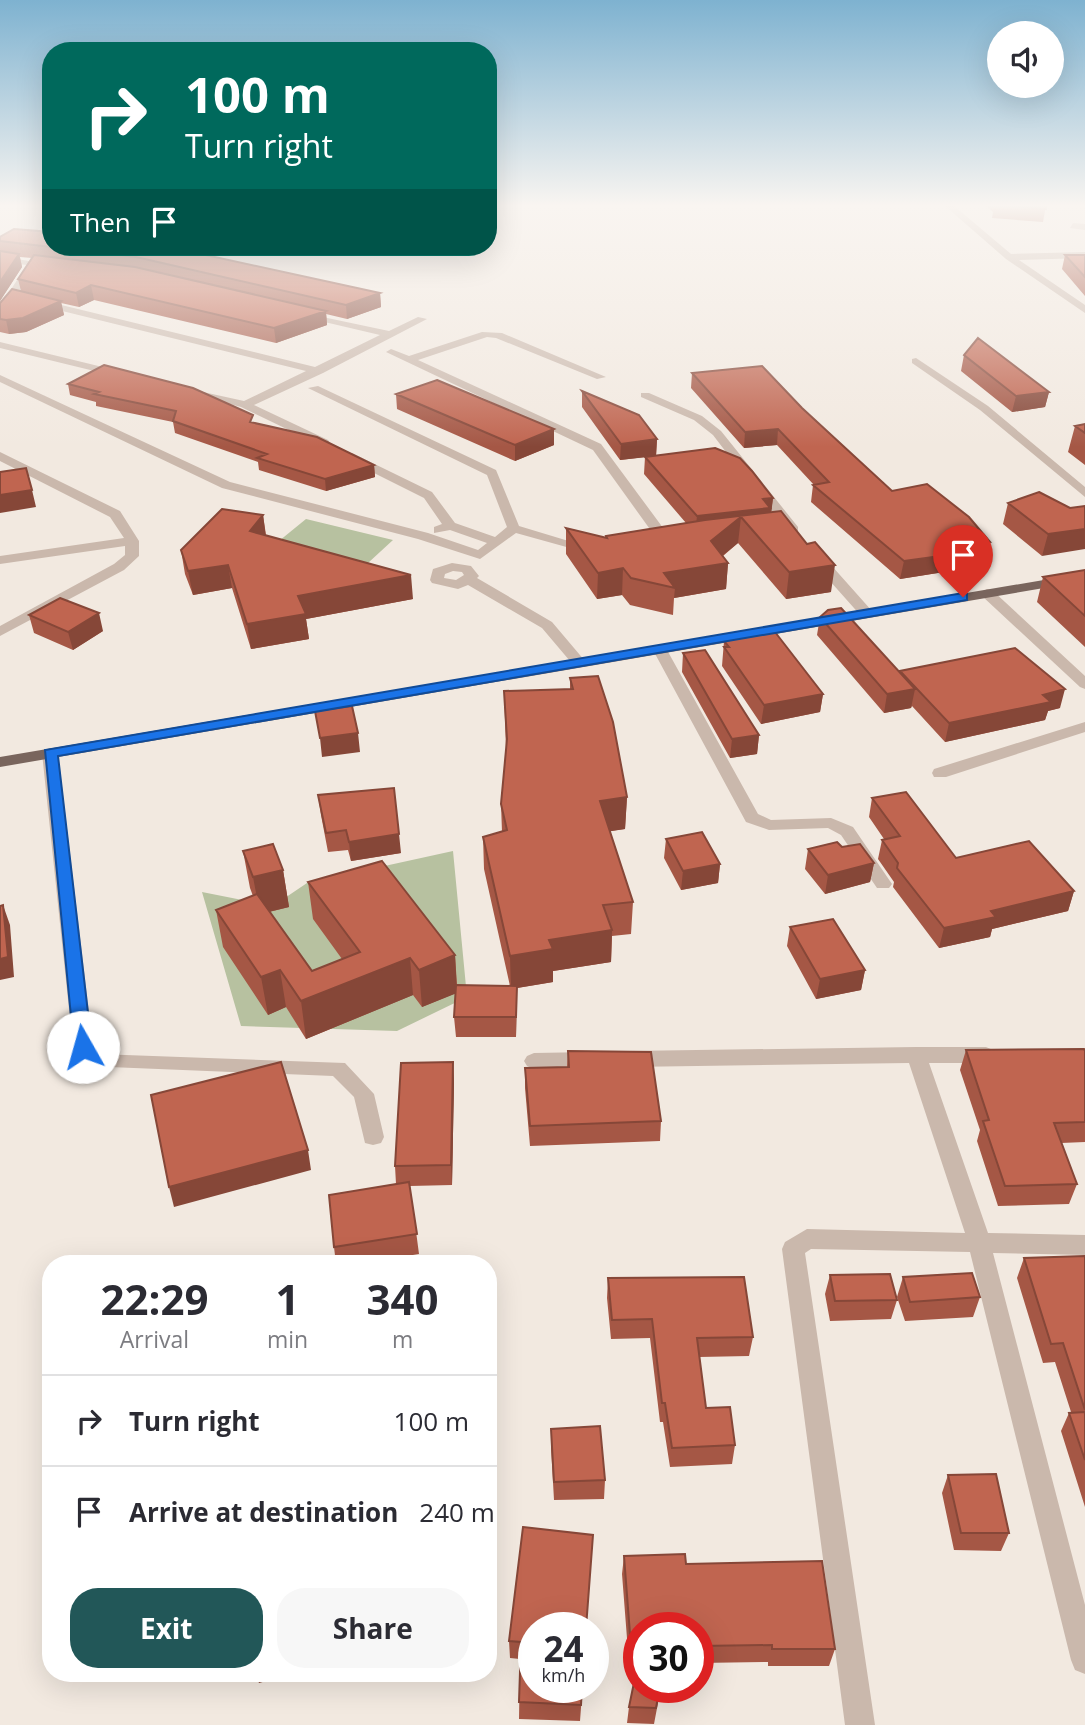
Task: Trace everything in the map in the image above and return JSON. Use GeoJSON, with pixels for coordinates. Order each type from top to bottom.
{"type":"FeatureCollection","features":[{"type":"Feature","properties":{"kind":"main road"},"geometry":{"type":"LineString","coordinates":[[0,762],[660,650],[701,649],[867,614],[1085,577]]}},
{"type":"Feature","properties":{"kind":"street"},"geometry":{"type":"LineString","coordinates":[[0,314],[17,286]]}},
{"type":"Feature","properties":{"kind":"street"},"geometry":{"type":"LineString","coordinates":[[1050,286],[1085,310]]}},
{"type":"Feature","properties":{"kind":"street"},"geometry":{"type":"LineString","coordinates":[[10,296],[319,371]]}},
{"type":"Feature","properties":{"kind":"street"},"geometry":{"type":"LineString","coordinates":[[285,310],[391,335]]}},
{"type":"Feature","properties":{"kind":"street"},"geometry":{"type":"LineString","coordinates":[[245,405],[422,319]]}},
{"type":"Feature","properties":{"kind":"street"},"geometry":{"type":"LineString","coordinates":[[409,359],[486,334],[498,335],[601,377]]}},
{"type":"Feature","properties":{"kind":"street"},"geometry":{"type":"LineString","coordinates":[[0,345],[129,377]]}},
{"type":"Feature","properties":{"kind":"street"},"geometry":{"type":"LineString","coordinates":[[391,352],[597,447],[666,543]]}},
{"type":"Feature","properties":{"kind":"street"},"geometry":{"type":"LineString","coordinates":[[916,361],[984,408],[1085,493]]}},
{"type":"Feature","properties":{"kind":"street"},"geometry":{"type":"LineString","coordinates":[[0,379],[226,485],[423,536],[480,555]]}},
{"type":"Feature","properties":{"kind":"street"},"geometry":{"type":"LineString","coordinates":[[314,388],[492,473],[514,528]]}},
{"type":"Feature","properties":{"kind":"street"},"geometry":{"type":"LineString","coordinates":[[181,389],[245,405],[422,491],[450,526],[495,541]]}},
{"type":"Feature","properties":{"kind":"street"},"geometry":{"type":"LineString","coordinates":[[645,395],[698,418],[717,433],[795,537],[867,614]]}},
{"type":"Feature","properties":{"kind":"street"},"geometry":{"type":"LineString","coordinates":[[0,456],[116,514],[132,541],[132,556],[127,562],[0,632]]}},
{"type":"Feature","properties":{"kind":"street"},"geometry":{"type":"LineString","coordinates":[[12,477],[35,474]]}},
{"type":"Feature","properties":{"kind":"street"},"geometry":{"type":"LineString","coordinates":[[423,536],[450,526]]}},
{"type":"Feature","properties":{"kind":"street"},"geometry":{"type":"LineString","coordinates":[[580,664],[547,625],[468,575],[480,555],[514,528],[598,551]]}},
{"type":"Feature","properties":{"kind":"street"},"geometry":{"type":"LineString","coordinates":[[0,560],[132,541]]}},
{"type":"Feature","properties":{"kind":"street"},"geometry":{"type":"LineString","coordinates":[[987,593],[1085,684]]}},
{"type":"Feature","properties":{"kind":"street"},"geometry":{"type":"LineString","coordinates":[[660,650],[752,818],[769,825],[839,825],[847,831],[883,884]]}},
{"type":"Feature","properties":{"kind":"street"},"geometry":{"type":"LineString","coordinates":[[940,774],[1085,727]]}},
{"type":"Feature","properties":{"kind":"street"},"geometry":{"type":"LineString","coordinates":[[50,753],[83,1047],[92,1061],[338,1068],[364,1094],[373,1137]]}},
{"type":"Feature","properties":{"kind":"street"},"geometry":{"type":"LineString","coordinates":[[534,1061],[1007,1054]]}},
{"type":"Feature","properties":{"kind":"street"},"geometry":{"type":"LineString","coordinates":[[916,1055],[979,1241],[1085,1660]]}},
{"type":"Feature","properties":{"kind":"street"},"geometry":{"type":"LineString","coordinates":[[860,1725],[793,1249],[807,1238],[1085,1245]]}},
{"type":"Feature","properties":{"kind":"green space"},"geometry":{"type":"Polygon","coordinates":[[[306,519],[393,540],[368,563],[279,541],[306,519]]]}},
{"type":"Feature","properties":{"kind":"green space"},"geometry":{"type":"Polygon","coordinates":[[[453,851],[467,997],[397,1031],[241,1026],[202,892],[273,906],[307,883],[453,851]]]}},
{"type":"Feature","properties":{"kind":"building"},"geometry":{"type":"Polygon","coordinates":[[[45,286],[90,286],[76,293],[45,286]]]}},
{"type":"Feature","properties":{"kind":"building"},"geometry":{"type":"Polygon","coordinates":[[[93,286],[215,286],[326,311],[274,328],[93,286]]]}},
{"type":"Feature","properties":{"kind":"building"},"geometry":{"type":"Polygon","coordinates":[[[261,286],[346,286],[380,293],[346,305],[261,286]]]}},
{"type":"Feature","properties":{"kind":"building"},"geometry":{"type":"Polygon","coordinates":[[[12,289],[61,301],[23,318],[0,319],[0,303],[12,289]]]}},
{"type":"Feature","properties":{"kind":"building"},"geometry":{"type":"Polygon","coordinates":[[[978,338],[1049,392],[1016,396],[964,355],[978,338]]]}},
{"type":"Feature","properties":{"kind":"building"},"geometry":{"type":"Polygon","coordinates":[[[104,365],[193,388],[253,415],[250,422],[317,437],[374,465],[325,479],[257,458],[267,454],[173,421],[176,411],[94,394],[99,392],[68,384],[104,365]]]}},
{"type":"Feature","properties":{"kind":"building"},"geometry":{"type":"Polygon","coordinates":[[[762,366],[802,408],[892,491],[927,484],[969,517],[990,542],[939,546],[948,555],[904,561],[813,485],[829,482],[778,429],[745,432],[692,373],[762,366]]]}},
{"type":"Feature","properties":{"kind":"building"},"geometry":{"type":"Polygon","coordinates":[[[437,380],[554,429],[515,445],[396,394],[437,380]]]}},
{"type":"Feature","properties":{"kind":"building"},"geometry":{"type":"Polygon","coordinates":[[[582,391],[639,415],[657,439],[621,444],[582,391]]]}},
{"type":"Feature","properties":{"kind":"building"},"geometry":{"type":"Polygon","coordinates":[[[1085,424],[1085,433],[1075,426],[1085,424]]]}},
{"type":"Feature","properties":{"kind":"building"},"geometry":{"type":"Polygon","coordinates":[[[715,448],[740,458],[752,471],[773,498],[763,499],[770,508],[697,516],[645,457],[715,448]]]}},
{"type":"Feature","properties":{"kind":"building"},"geometry":{"type":"Polygon","coordinates":[[[26,468],[32,490],[0,495],[0,472],[26,468]]]}},
{"type":"Feature","properties":{"kind":"building"},"geometry":{"type":"Polygon","coordinates":[[[1039,492],[1070,508],[1085,506],[1085,529],[1048,534],[1008,503],[1039,492]]]}},
{"type":"Feature","properties":{"kind":"building"},"geometry":{"type":"Polygon","coordinates":[[[222,509],[263,515],[250,531],[411,575],[298,596],[306,614],[247,624],[228,565],[188,571],[181,550],[222,509]]]}},
{"type":"Feature","properties":{"kind":"building"},"geometry":{"type":"Polygon","coordinates":[[[781,511],[807,544],[815,542],[835,565],[789,572],[741,517],[711,541],[728,563],[664,573],[675,588],[631,578],[623,568],[598,573],[566,528],[607,538],[606,536],[705,520],[781,511]]]}},
{"type":"Feature","properties":{"kind":"building"},"geometry":{"type":"Polygon","coordinates":[[[1085,570],[1085,616],[1043,577],[1085,570]]]}},
{"type":"Feature","properties":{"kind":"building"},"geometry":{"type":"Polygon","coordinates":[[[60,598],[99,613],[68,632],[29,615],[60,598]]]}},
{"type":"Feature","properties":{"kind":"building"},"geometry":{"type":"Polygon","coordinates":[[[841,608],[915,689],[887,694],[820,617],[828,610],[841,608]]]}},
{"type":"Feature","properties":{"kind":"building"},"geometry":{"type":"Polygon","coordinates":[[[775,632],[823,694],[764,705],[724,647],[729,647],[724,641],[775,632]]]}},
{"type":"Feature","properties":{"kind":"building"},"geometry":{"type":"Polygon","coordinates":[[[1015,648],[1065,689],[1043,695],[1051,702],[949,723],[900,671],[1015,648]]]}},
{"type":"Feature","properties":{"kind":"building"},"geometry":{"type":"Polygon","coordinates":[[[705,650],[759,735],[732,739],[683,653],[705,650]]]}},
{"type":"Feature","properties":{"kind":"building"},"geometry":{"type":"Polygon","coordinates":[[[598,676],[613,722],[627,797],[600,801],[633,902],[603,905],[612,930],[549,940],[553,949],[510,956],[483,837],[507,830],[501,804],[507,739],[504,691],[573,689],[570,678],[598,676]]]}},
{"type":"Feature","properties":{"kind":"building"},"geometry":{"type":"Polygon","coordinates":[[[352,706],[358,733],[320,738],[315,711],[352,706]]]}},
{"type":"Feature","properties":{"kind":"building"},"geometry":{"type":"Polygon","coordinates":[[[394,788],[399,834],[349,842],[346,830],[326,833],[318,795],[394,788]]]}},
{"type":"Feature","properties":{"kind":"building"},"geometry":{"type":"Polygon","coordinates":[[[906,792],[956,858],[1029,841],[1074,891],[991,911],[996,917],[944,928],[897,868],[898,863],[882,840],[900,836],[872,798],[906,792]]]}},
{"type":"Feature","properties":{"kind":"building"},"geometry":{"type":"Polygon","coordinates":[[[702,832],[720,864],[683,871],[666,839],[702,832]]]}},
{"type":"Feature","properties":{"kind":"building"},"geometry":{"type":"Polygon","coordinates":[[[837,842],[842,847],[860,844],[874,863],[828,875],[808,849],[837,842]]]}},
{"type":"Feature","properties":{"kind":"building"},"geometry":{"type":"Polygon","coordinates":[[[273,844],[283,870],[253,877],[243,851],[273,844]]]}},
{"type":"Feature","properties":{"kind":"building"},"geometry":{"type":"Polygon","coordinates":[[[382,861],[455,955],[419,970],[410,958],[301,1001],[280,970],[261,977],[216,910],[257,894],[312,971],[360,952],[308,882],[382,861]]]}},
{"type":"Feature","properties":{"kind":"building"},"geometry":{"type":"Polygon","coordinates":[[[3,905],[8,957],[0,959],[0,906],[3,905]]]}},
{"type":"Feature","properties":{"kind":"building"},"geometry":{"type":"Polygon","coordinates":[[[833,919],[865,970],[820,979],[790,927],[833,919]]]}},
{"type":"Feature","properties":{"kind":"building"},"geometry":{"type":"Polygon","coordinates":[[[456,985],[517,986],[516,1017],[454,1017],[456,985]]]}},
{"type":"Feature","properties":{"kind":"building"},"geometry":{"type":"Polygon","coordinates":[[[1084,1049],[1085,1122],[1054,1123],[1077,1184],[1005,1186],[983,1121],[989,1120],[966,1050],[1084,1049]]]}},
{"type":"Feature","properties":{"kind":"building"},"geometry":{"type":"Polygon","coordinates":[[[568,1051],[651,1052],[661,1121],[530,1126],[525,1068],[569,1067],[568,1051]]]}},
{"type":"Feature","properties":{"kind":"building"},"geometry":{"type":"Polygon","coordinates":[[[281,1062],[308,1150],[169,1187],[151,1095],[281,1062]]]}},
{"type":"Feature","properties":{"kind":"building"},"geometry":{"type":"Polygon","coordinates":[[[453,1062],[451,1165],[395,1166],[401,1063],[453,1062]]]}},
{"type":"Feature","properties":{"kind":"building"},"geometry":{"type":"Polygon","coordinates":[[[409,1182],[417,1234],[334,1247],[329,1195],[409,1182]]]}},
{"type":"Feature","properties":{"kind":"building"},"geometry":{"type":"Polygon","coordinates":[[[1085,1256],[1085,1410],[1063,1343],[1051,1344],[1024,1258],[1085,1256]]]}},
{"type":"Feature","properties":{"kind":"building"},"geometry":{"type":"Polygon","coordinates":[[[972,1273],[980,1297],[910,1302],[903,1277],[972,1273]]]}},
{"type":"Feature","properties":{"kind":"building"},"geometry":{"type":"Polygon","coordinates":[[[890,1274],[897,1300],[835,1301],[830,1275],[890,1274]]]}},
{"type":"Feature","properties":{"kind":"building"},"geometry":{"type":"Polygon","coordinates":[[[744,1277],[753,1337],[697,1338],[706,1408],[730,1407],[735,1445],[672,1448],[665,1403],[662,1403],[652,1319],[612,1320],[608,1278],[744,1277]]]}},
{"type":"Feature","properties":{"kind":"building"},"geometry":{"type":"Polygon","coordinates":[[[1085,1412],[1085,1460],[1069,1413],[1085,1412]]]}},
{"type":"Feature","properties":{"kind":"building"},"geometry":{"type":"Polygon","coordinates":[[[600,1426],[605,1480],[554,1482],[551,1429],[600,1426]]]}},
{"type":"Feature","properties":{"kind":"building"},"geometry":{"type":"Polygon","coordinates":[[[996,1474],[1009,1533],[961,1533],[948,1475],[996,1474]]]}},
{"type":"Feature","properties":{"kind":"building"},"geometry":{"type":"Polygon","coordinates":[[[523,1527],[593,1535],[587,1612],[518,1612],[518,1642],[509,1641],[523,1527]]]}},
{"type":"Feature","properties":{"kind":"building"},"geometry":{"type":"Polygon","coordinates":[[[685,1554],[686,1564],[822,1561],[835,1649],[772,1649],[772,1645],[714,1646],[714,1612],[628,1612],[624,1556],[685,1554]]]}},
{"type":"Feature","properties":{"kind":"building"},"geometry":{"type":"Polygon","coordinates":[[[540,1703],[581,1703],[581,1705],[540,1703]]]}},
{"type":"Feature","properties":{"kind":"building"},"geometry":{"type":"Polygon","coordinates":[[[630,1703],[657,1703],[656,1708],[629,1707],[630,1703]]]}},
{"type":"Feature","properties":{"kind":"route"},"geometry":{"type":"LineString","coordinates":[[83,1047],[50,753],[963,597]]}}]}
